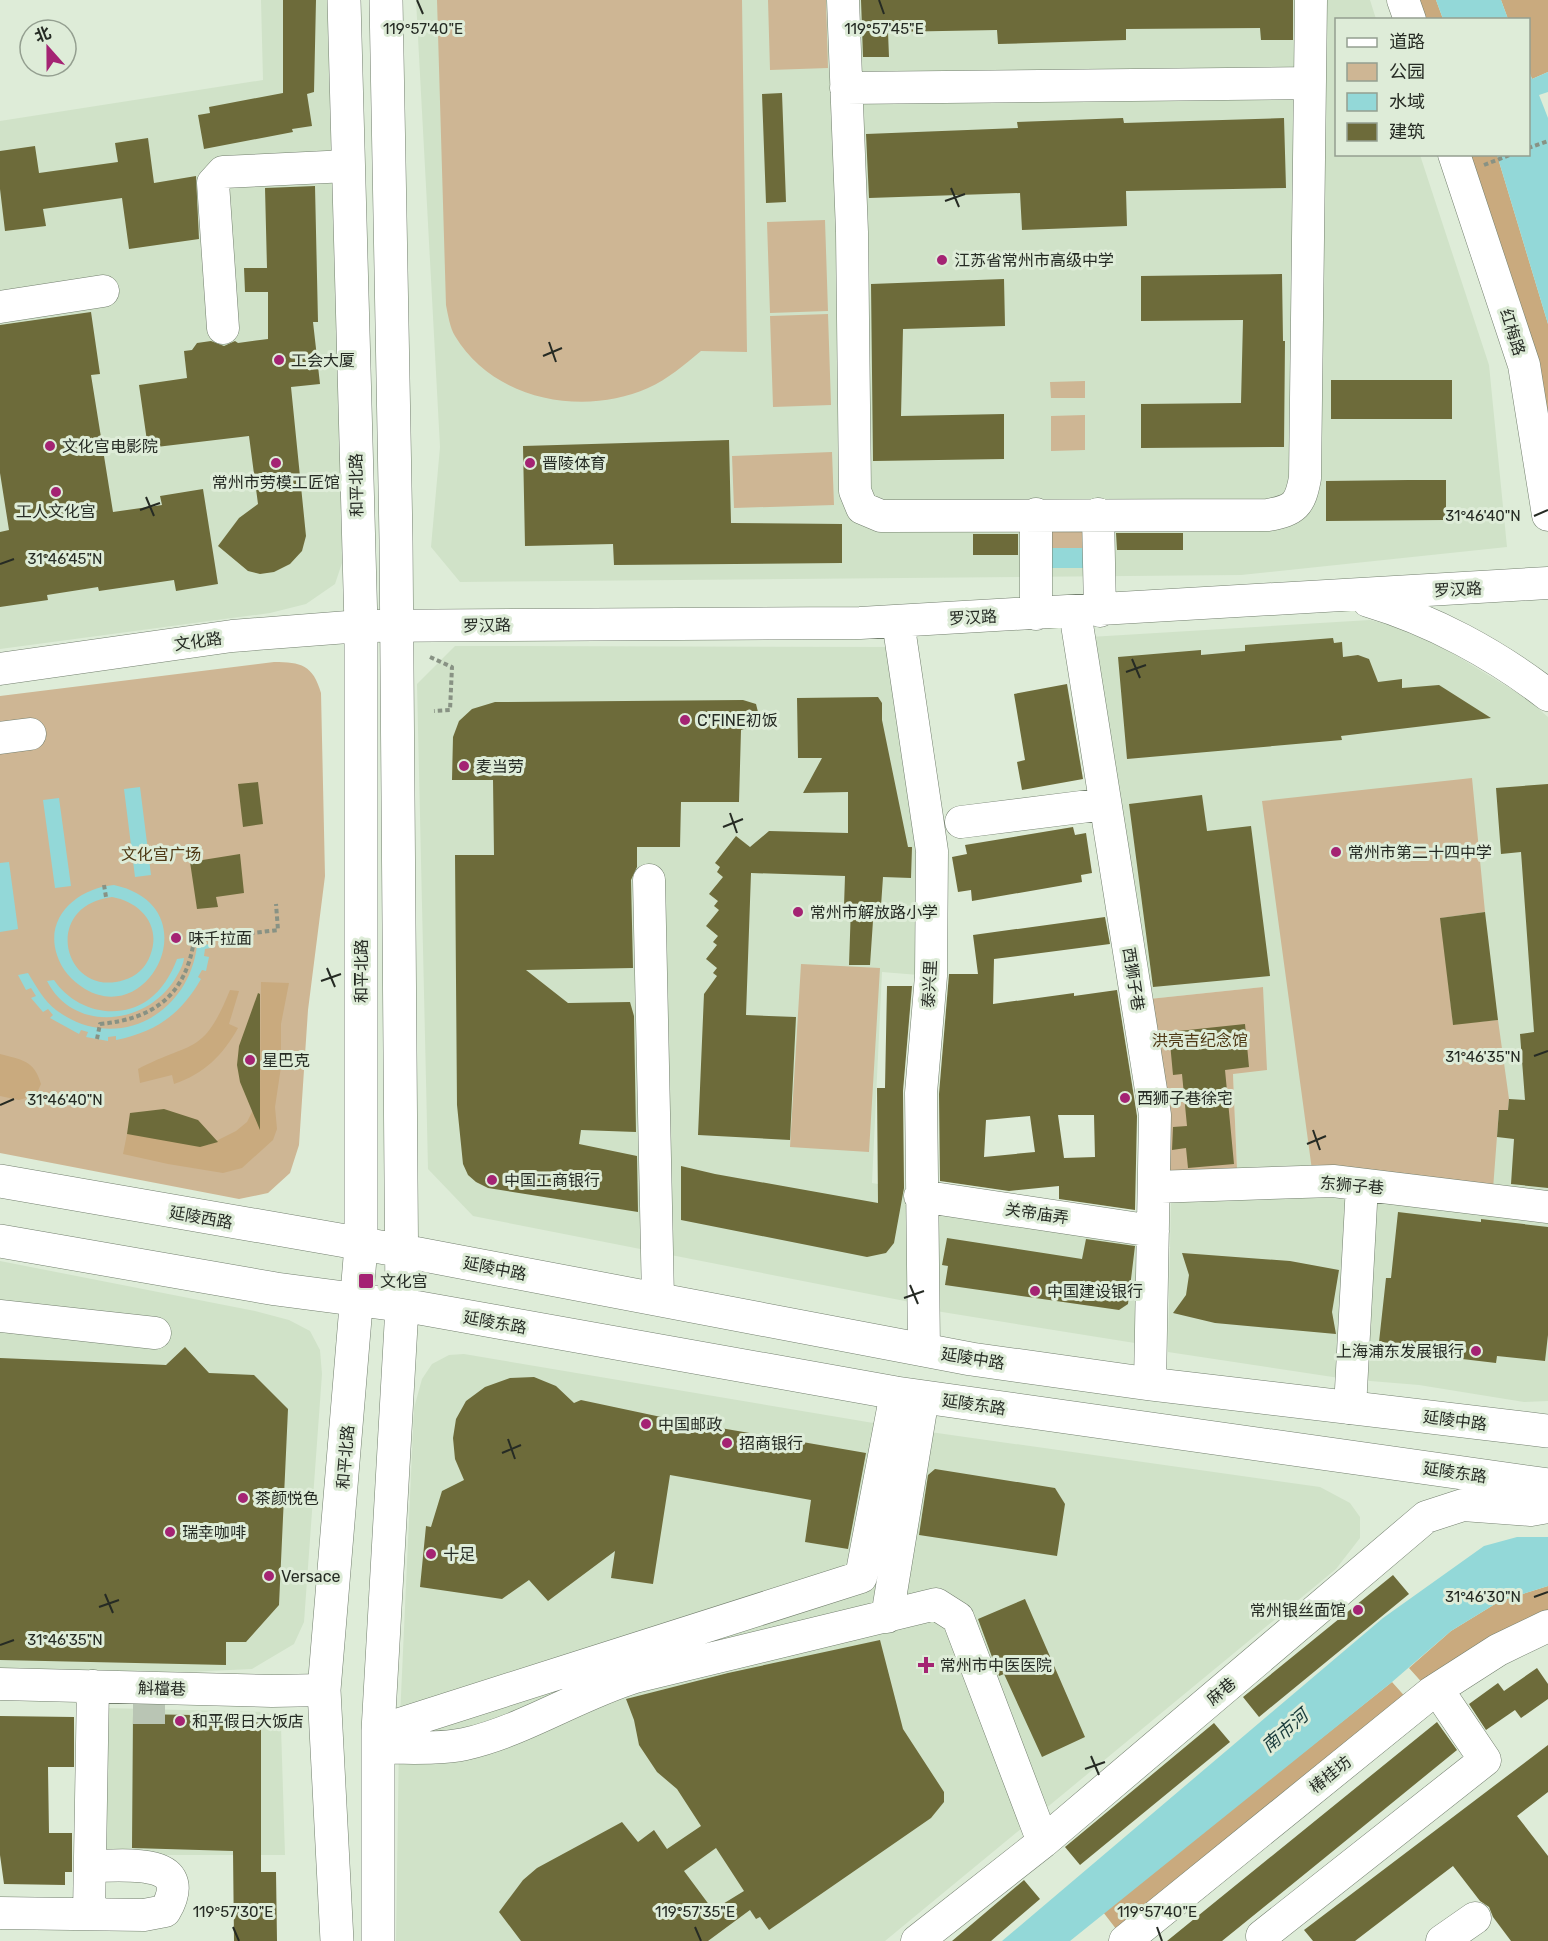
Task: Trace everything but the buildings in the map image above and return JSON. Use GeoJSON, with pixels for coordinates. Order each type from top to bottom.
{"type":"FeatureCollection","features":[{"type":"Feature","properties":{"kind":"main road","name":"和平北路"},"geometry":{"type":"LineString","coordinates":[[337,1941],[324,1690],[361,1246],[361,626],[344,0]]}},
{"type":"Feature","properties":{"kind":"main road"},"geometry":{"type":"LineString","coordinates":[[378,1941],[378,1739],[402,1307],[403,1251],[397,626],[386,0]]}},
{"type":"Feature","properties":{"kind":"main road","name":"延陵西路"},"geometry":{"type":"LineString","coordinates":[[0,1181],[361,1246],[403,1251]]}},
{"type":"Feature","properties":{"kind":"main road"},"geometry":{"type":"LineString","coordinates":[[0,1241],[276,1289],[358,1298],[402,1307]]}},
{"type":"Feature","properties":{"kind":"main road","name":"延陵中路"},"geometry":{"type":"LineString","coordinates":[[403,1251],[924,1350],[1150,1384],[1548,1431]]}},
{"type":"Feature","properties":{"kind":"main road","name":"延陵东路"},"geometry":{"type":"LineString","coordinates":[[402,1307],[910,1395],[1548,1485]]}},
{"type":"Feature","properties":{"kind":"street"},"geometry":{"type":"LineString","coordinates":[[843,0],[852,232],[855,491],[862,508],[881,516],[1268,515],[1288,511],[1302,498],[1305,478],[1311,0]]}},
{"type":"Feature","properties":{"kind":"street"},"geometry":{"type":"LineString","coordinates":[[1403,0],[1409,18]]}},
{"type":"Feature","properties":{"kind":"street"},"geometry":{"type":"LineString","coordinates":[[846,88],[1310,83]]}},
{"type":"Feature","properties":{"kind":"street","name":"红梅路"},"geometry":{"type":"LineString","coordinates":[[1455,156],[1524,365],[1548,515]]}},
{"type":"Feature","properties":{"kind":"street"},"geometry":{"type":"LineString","coordinates":[[223,328],[213,183],[223,172],[348,166]]}},
{"type":"Feature","properties":{"kind":"street"},"geometry":{"type":"LineString","coordinates":[[0,307],[103,291]]}},
{"type":"Feature","properties":{"kind":"street"},"geometry":{"type":"LineString","coordinates":[[1036,514],[1036,614]]}},
{"type":"Feature","properties":{"kind":"street","name":"西狮子巷"},"geometry":{"type":"LineString","coordinates":[[1098,514],[1087,612],[1106,804],[1155,1115],[1150,1384]]}},
{"type":"Feature","properties":{"kind":"street","name":"罗汉路"},"geometry":{"type":"LineString","coordinates":[[397,626],[898,621],[1087,612],[1548,583]]}},
{"type":"Feature","properties":{"kind":"street"},"geometry":{"type":"LineString","coordinates":[[1350,596],[1432,624],[1525,678],[1548,695]]}},
{"type":"Feature","properties":{"kind":"street","name":"泰兴里"},"geometry":{"type":"LineString","coordinates":[[898,621],[932,851],[931,976],[921,1093],[920,1196],[924,1350]]}},
{"type":"Feature","properties":{"kind":"street","name":"文化路"},"geometry":{"type":"LineString","coordinates":[[0,669],[232,636],[361,626],[397,626]]}},
{"type":"Feature","properties":{"kind":"street"},"geometry":{"type":"LineString","coordinates":[[0,738],[30,734]]}},
{"type":"Feature","properties":{"kind":"street"},"geometry":{"type":"LineString","coordinates":[[961,822],[1106,804]]}},
{"type":"Feature","properties":{"kind":"street"},"geometry":{"type":"LineString","coordinates":[[649,880],[658,1299]]}},
{"type":"Feature","properties":{"kind":"street","name":"东狮子巷"},"geometry":{"type":"LineString","coordinates":[[1154,1187],[1333,1181],[1548,1207]]}},
{"type":"Feature","properties":{"kind":"street"},"geometry":{"type":"LineString","coordinates":[[1350,1408],[1362,1185]]}},
{"type":"Feature","properties":{"kind":"street","name":"关帝庙弄"},"geometry":{"type":"LineString","coordinates":[[920,1196],[1153,1231]]}},
{"type":"Feature","properties":{"kind":"street"},"geometry":{"type":"LineString","coordinates":[[0,1316],[156,1333]]}},
{"type":"Feature","properties":{"kind":"street"},"geometry":{"type":"LineString","coordinates":[[887,1617],[910,1395]]}},
{"type":"Feature","properties":{"kind":"street"},"geometry":{"type":"LineString","coordinates":[[378,1739],[861,1577],[910,1395]]}},
{"type":"Feature","properties":{"kind":"street","name":"麻巷"},"geometry":{"type":"LineString","coordinates":[[917,1941],[1043,1842],[1426,1517],[1463,1505],[1531,1510],[1548,1507]]}},
{"type":"Feature","properties":{"kind":"street"},"geometry":{"type":"LineString","coordinates":[[378,1739],[463,1744],[495,1735],[600,1688],[635,1677],[936,1604],[958,1618],[1043,1842]]}},
{"type":"Feature","properties":{"kind":"street","name":"椿桂坊"},"geometry":{"type":"LineString","coordinates":[[1125,1941],[1437,1689],[1498,1650],[1548,1626]]}},
{"type":"Feature","properties":{"kind":"street","name":"斛檔巷"},"geometry":{"type":"LineString","coordinates":[[0,1684],[93,1686],[149,1696],[324,1690]]}},
{"type":"Feature","properties":{"kind":"street"},"geometry":{"type":"LineString","coordinates":[[89,1914],[93,1686]]}},
{"type":"Feature","properties":{"kind":"street"},"geometry":{"type":"LineString","coordinates":[[1265,1941],[1262,1935],[1485,1760],[1437,1689]]}},
{"type":"Feature","properties":{"kind":"street"},"geometry":{"type":"LineString","coordinates":[[0,1913],[144,1915],[165,1911],[172,1899],[171,1879],[165,1871],[154,1867],[90,1866]]}},
{"type":"Feature","properties":{"kind":"street"},"geometry":{"type":"LineString","coordinates":[[1442,1941],[1475,1918]]}},
{"type":"Feature","properties":{"kind":"path"},"geometry":{"type":"LineString","coordinates":[[1530,147],[1548,141]]}},
{"type":"Feature","properties":{"kind":"path"},"geometry":{"type":"LineString","coordinates":[[1490,163],[1507,156]]}},
{"type":"Feature","properties":{"kind":"path"},"geometry":{"type":"LineString","coordinates":[[430,657],[452,666],[450,710],[434,711]]}},
{"type":"Feature","properties":{"kind":"path"},"geometry":{"type":"LineString","coordinates":[[104,885],[106,897]]}},
{"type":"Feature","properties":{"kind":"path"},"geometry":{"type":"LineString","coordinates":[[97,1039],[100,1024],[140,1017],[160,1004],[177,988],[190,964],[194,940],[278,930],[276,904]]}},
{"type":"Feature","properties":{"kind":"shaded area"},"geometry":{"type":"Polygon","coordinates":[[[261,0],[334,0],[345,554],[335,584],[306,604],[270,613],[0,649],[0,121],[263,80],[261,0]]]}},
{"type":"Feature","properties":{"kind":"shaded area","name":"江苏省常州市高级中学"},"geometry":{"type":"Polygon","coordinates":[[[416,0],[1370,0],[1376,18],[1335,18],[1335,156],[1420,156],[1489,365],[1507,547],[1241,575],[460,582],[431,547],[440,447],[416,0]]]}},
{"type":"Feature","properties":{"kind":"shaded area"},"geometry":{"type":"Polygon","coordinates":[[[1409,0],[1436,0],[1443,18],[1416,18],[1409,0]]]}},
{"type":"Feature","properties":{"kind":"shaded area"},"geometry":{"type":"Polygon","coordinates":[[[1501,0],[1548,0],[1548,72],[1532,79],[1530,74],[1530,18],[1508,18],[1501,0]]]}},
{"type":"Feature","properties":{"kind":"shaded area"},"geometry":{"type":"Polygon","coordinates":[[[1461,156],[1497,156],[1548,324],[1548,446],[1461,156]]]}},
{"type":"Feature","properties":{"kind":"shaded area","name":"常州市第二十四中学"},"geometry":{"type":"Polygon","coordinates":[[[1370,620],[1403,628],[1437,644],[1526,698],[1548,717],[1548,1194],[1237,1169],[1233,1074],[1263,987],[1149,999],[1090,637],[1370,620]]]}},
{"type":"Feature","properties":{"kind":"shaded area"},"geometry":{"type":"Polygon","coordinates":[[[455,646],[903,647],[931,976],[882,972],[872,1183],[908,1189],[915,1303],[473,1216],[428,1169],[417,684],[455,646]]]}},
{"type":"Feature","properties":{"kind":"shaded area"},"geometry":{"type":"Polygon","coordinates":[[[261,982],[289,983],[281,1024],[281,1067],[275,1107],[277,1129],[273,1140],[242,1168],[223,1173],[123,1154],[127,1134],[208,1145],[236,1131],[247,1122],[260,1096],[261,982]]]}},
{"type":"Feature","properties":{"kind":"shaded area"},"geometry":{"type":"Polygon","coordinates":[[[230,990],[239,991],[229,1024],[238,1028],[219,1055],[195,1075],[174,1084],[172,1075],[140,1083],[138,1069],[185,1049],[204,1036],[221,1011],[230,990]]]}},
{"type":"Feature","properties":{"kind":"shaded area"},"geometry":{"type":"Polygon","coordinates":[[[0,1054],[26,1062],[35,1070],[41,1084],[36,1095],[19,1100],[0,1096],[0,1054]]]}},
{"type":"Feature","properties":{"kind":"shaded area"},"geometry":{"type":"Polygon","coordinates":[[[1330,1194],[1548,1220],[1548,1401],[1524,1402],[1419,1385],[1346,1379],[1168,1352],[1171,1199],[1330,1194]]]}},
{"type":"Feature","properties":{"kind":"shaded area"},"geometry":{"type":"Polygon","coordinates":[[[929,1205],[1142,1234],[1141,1344],[936,1311],[929,1205]]]}},
{"type":"Feature","properties":{"kind":"shaded area"},"geometry":{"type":"Polygon","coordinates":[[[0,1261],[255,1311],[289,1320],[310,1331],[320,1350],[322,1374],[304,1622],[294,1644],[252,1669],[186,1672],[0,1669],[0,1261]]]}},
{"type":"Feature","properties":{"kind":"shaded area","name":"常州市中医医院"},"geometry":{"type":"Polygon","coordinates":[[[464,1354],[909,1429],[1320,1487],[1350,1503],[1360,1517],[1360,1538],[1336,1569],[885,1941],[396,1941],[399,1740],[414,1408],[422,1379],[432,1364],[449,1355],[464,1354]]]}},
{"type":"Feature","properties":{"kind":"shaded area"},"geometry":{"type":"Polygon","coordinates":[[[1548,1586],[1548,1617],[1426,1687],[1409,1668],[1451,1631],[1500,1601],[1548,1586]]]}},
{"type":"Feature","properties":{"kind":"shaded area"},"geometry":{"type":"Polygon","coordinates":[[[1392,1682],[1409,1701],[1120,1934],[1103,1912],[1392,1682]]]}},
{"type":"Feature","properties":{"kind":"shaded area"},"geometry":{"type":"Polygon","coordinates":[[[104,1708],[267,1712],[281,1727],[285,1855],[101,1855],[104,1708]]]}},
{"type":"Feature","properties":{"kind":"green space"},"geometry":{"type":"Polygon","coordinates":[[[437,0],[742,0],[747,352],[701,351],[669,376],[648,388],[623,397],[596,401],[568,401],[541,397],[516,388],[492,375],[472,358],[453,333],[446,305],[437,0]]]}},
{"type":"Feature","properties":{"kind":"green space"},"geometry":{"type":"Polygon","coordinates":[[[768,0],[826,0],[828,68],[770,70],[768,0]]]}},
{"type":"Feature","properties":{"kind":"green space"},"geometry":{"type":"Polygon","coordinates":[[[825,220],[828,311],[770,313],[767,222],[825,220]]]}},
{"type":"Feature","properties":{"kind":"green space"},"geometry":{"type":"Polygon","coordinates":[[[828,314],[831,405],[773,407],[770,316],[828,314]]]}},
{"type":"Feature","properties":{"kind":"green space"},"geometry":{"type":"Polygon","coordinates":[[[1085,381],[1085,398],[1051,398],[1050,382],[1085,381]]]}},
{"type":"Feature","properties":{"kind":"green space"},"geometry":{"type":"Polygon","coordinates":[[[1085,415],[1085,450],[1051,451],[1051,416],[1085,415]]]}},
{"type":"Feature","properties":{"kind":"green space"},"geometry":{"type":"Polygon","coordinates":[[[832,452],[834,505],[734,508],[732,456],[832,452]]]}},
{"type":"Feature","properties":{"kind":"green space"},"geometry":{"type":"Polygon","coordinates":[[[1082,529],[1087,548],[1049,548],[1050,531],[1082,529]]]}},
{"type":"Feature","properties":{"kind":"green space","name":"文化宫广场"},"geometry":{"type":"Polygon","coordinates":[[[274,662],[299,664],[305,667],[314,676],[321,693],[325,876],[308,1010],[299,1145],[290,1173],[268,1193],[239,1199],[0,1153],[0,696],[274,662]]]}},
{"type":"Feature","properties":{"kind":"green space"},"geometry":{"type":"Polygon","coordinates":[[[1472,778],[1485,912],[1441,918],[1453,1024],[1498,1020],[1509,1099],[1508,1110],[1499,1110],[1493,1189],[1312,1170],[1262,801],[1472,778]]]}},
{"type":"Feature","properties":{"kind":"green space"},"geometry":{"type":"Polygon","coordinates":[[[801,964],[880,968],[869,1152],[790,1147],[801,964]]]}},
{"type":"Feature","properties":{"kind":"green space","name":"洪亮吉纪念馆"},"geometry":{"type":"Polygon","coordinates":[[[1263,987],[1267,1070],[1233,1074],[1237,1169],[1167,1173],[1149,999],[1263,987]]]}},
{"type":"Feature","properties":{"kind":"water"},"geometry":{"type":"Polygon","coordinates":[[[1436,0],[1501,0],[1508,18],[1443,18],[1436,0]]]}},
{"type":"Feature","properties":{"kind":"water"},"geometry":{"type":"Polygon","coordinates":[[[1548,72],[1548,92],[1539,95],[1548,118],[1548,324],[1497,156],[1530,156],[1530,74],[1532,79],[1548,72]]]}},
{"type":"Feature","properties":{"kind":"water"},"geometry":{"type":"Polygon","coordinates":[[[1049,548],[1087,548],[1085,568],[1051,568],[1049,548]]]}},
{"type":"Feature","properties":{"kind":"water"},"geometry":{"type":"Polygon","coordinates":[[[140,787],[151,875],[135,877],[124,789],[140,787]]]}},
{"type":"Feature","properties":{"kind":"water"},"geometry":{"type":"Polygon","coordinates":[[[59,798],[71,886],[55,888],[43,800],[59,798]]]}},
{"type":"Feature","properties":{"kind":"water"},"geometry":{"type":"Polygon","coordinates":[[[9,862],[18,929],[0,932],[0,863],[9,862]]]}},
{"type":"Feature","properties":{"kind":"water"},"geometry":{"type":"Polygon","coordinates":[[[114,885],[143,897],[159,916],[164,937],[160,960],[148,979],[131,992],[109,997],[85,989],[71,978],[59,960],[54,941],[60,917],[68,906],[77,898],[101,887],[114,885]],[[112,897],[89,904],[75,916],[68,932],[68,949],[75,964],[87,976],[103,982],[124,980],[136,974],[148,960],[153,945],[151,925],[146,917],[132,904],[112,897]]]}},
{"type":"Feature","properties":{"kind":"water"},"geometry":{"type":"Polygon","coordinates":[[[210,944],[210,948],[205,949],[204,956],[209,957],[206,971],[202,970],[198,977],[201,979],[176,1012],[143,1032],[116,1040],[116,1036],[108,1037],[108,1041],[86,1037],[88,1032],[81,1030],[79,1034],[50,1018],[53,1015],[48,1009],[43,1012],[31,998],[36,996],[31,988],[26,990],[18,975],[28,973],[56,1010],[79,1023],[102,1028],[124,1028],[145,1021],[164,1009],[179,992],[191,971],[197,946],[210,944]]]}},
{"type":"Feature","properties":{"kind":"water"},"geometry":{"type":"Polygon","coordinates":[[[184,958],[175,979],[163,994],[147,1006],[129,1014],[111,1017],[92,1016],[74,1010],[59,998],[47,981],[54,980],[73,999],[97,1010],[123,1010],[136,1007],[158,992],[166,982],[177,959],[184,958]]]}},
{"type":"Feature","properties":{"kind":"water","name":"南市河"},"geometry":{"type":"Polygon","coordinates":[[[1517,1537],[1548,1537],[1548,1586],[1500,1601],[1451,1631],[1392,1682],[1070,1941],[1002,1941],[1383,1618],[1484,1546],[1517,1537]]]}},
{"type":"Feature","properties":{"kind":"tunnel"},"geometry":{"type":"LineString","coordinates":[[149,1704],[149,1724]]}},
{"type":"Feature","properties":{"kind":"place","name":"江苏省常州市高级中学"},"geometry":{"type":"Point","coordinates":[942,260]}},
{"type":"Feature","properties":{"kind":"place","name":"工会大厦"},"geometry":{"type":"Point","coordinates":[279,360]}},
{"type":"Feature","properties":{"kind":"place","name":"文化宫电影院"},"geometry":{"type":"Point","coordinates":[50,446]}},
{"type":"Feature","properties":{"kind":"place","name":"常州市劳模工匠馆"},"geometry":{"type":"Point","coordinates":[276,463]}},
{"type":"Feature","properties":{"kind":"place","name":"晋陵体育"},"geometry":{"type":"Point","coordinates":[530,463]}},
{"type":"Feature","properties":{"kind":"place","name":"工人文化宫"},"geometry":{"type":"Point","coordinates":[56,492]}},
{"type":"Feature","properties":{"kind":"place","name":"C'FINE初饭"},"geometry":{"type":"Point","coordinates":[685,720]}},
{"type":"Feature","properties":{"kind":"place","name":"麦当劳"},"geometry":{"type":"Point","coordinates":[464,766]}},
{"type":"Feature","properties":{"kind":"place","name":"常州市第二十四中学"},"geometry":{"type":"Point","coordinates":[1336,852]}},
{"type":"Feature","properties":{"kind":"place","name":"常州市解放路小学"},"geometry":{"type":"Point","coordinates":[798,912]}},
{"type":"Feature","properties":{"kind":"place","name":"味千拉面"},"geometry":{"type":"Point","coordinates":[176,938]}},
{"type":"Feature","properties":{"kind":"place","name":"星巴克"},"geometry":{"type":"Point","coordinates":[250,1060]}},
{"type":"Feature","properties":{"kind":"place","name":"西狮子巷徐宅"},"geometry":{"type":"Point","coordinates":[1125,1098]}},
{"type":"Feature","properties":{"kind":"place","name":"中国工商银行"},"geometry":{"type":"Point","coordinates":[492,1180]}},
{"type":"Feature","properties":{"kind":"place","name":"文化宫"},"geometry":{"type":"Point","coordinates":[366,1281]}},
{"type":"Feature","properties":{"kind":"place","name":"中国建设银行"},"geometry":{"type":"Point","coordinates":[1035,1291]}},
{"type":"Feature","properties":{"kind":"place","name":"上海浦东发展银行"},"geometry":{"type":"Point","coordinates":[1476,1351]}},
{"type":"Feature","properties":{"kind":"place","name":"中国邮政"},"geometry":{"type":"Point","coordinates":[646,1424]}},
{"type":"Feature","properties":{"kind":"place","name":"招商银行"},"geometry":{"type":"Point","coordinates":[727,1443]}},
{"type":"Feature","properties":{"kind":"place","name":"茶颜悦色"},"geometry":{"type":"Point","coordinates":[243,1498]}},
{"type":"Feature","properties":{"kind":"place","name":"瑞幸咖啡"},"geometry":{"type":"Point","coordinates":[170,1532]}},
{"type":"Feature","properties":{"kind":"place","name":"十足"},"geometry":{"type":"Point","coordinates":[431,1554]}},
{"type":"Feature","properties":{"kind":"place","name":"Versace"},"geometry":{"type":"Point","coordinates":[269,1576]}},
{"type":"Feature","properties":{"kind":"place","name":"常州银丝面馆"},"geometry":{"type":"Point","coordinates":[1358,1610]}},
{"type":"Feature","properties":{"kind":"place","name":"常州市中医医院"},"geometry":{"type":"Point","coordinates":[926,1665]}},
{"type":"Feature","properties":{"kind":"place","name":"和平假日大饭店"},"geometry":{"type":"Point","coordinates":[180,1721]}}]}
